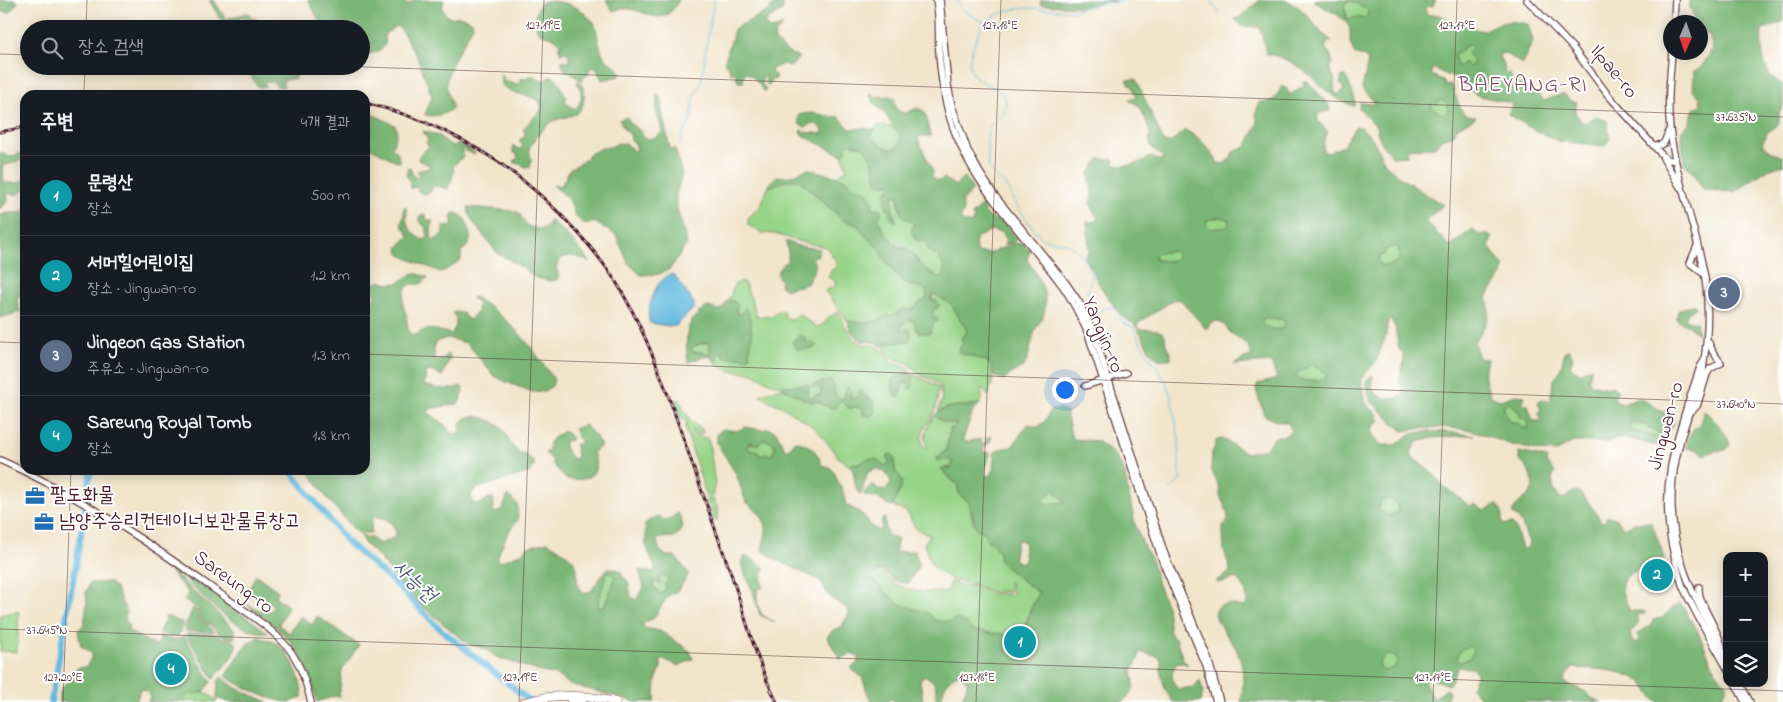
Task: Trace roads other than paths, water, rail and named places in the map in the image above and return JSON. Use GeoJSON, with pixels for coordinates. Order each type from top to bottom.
{"type":"FeatureCollection","features":[{"type":"Feature","properties":{"kind":"highway"},"geometry":{"type":"LineString","coordinates":[[524,702],[558,695],[580,695],[616,702]]}},
{"type":"Feature","properties":{"kind":"highway"},"geometry":{"type":"LineString","coordinates":[[571,702],[582,702]]}},
{"type":"Feature","properties":{"kind":"main road","name":"Yangjin-ro"},"geometry":{"type":"LineString","coordinates":[[936,0],[942,84],[948,113],[956,135],[966,158],[986,191],[1062,285],[1087,330],[1106,379],[1164,552],[1197,630],[1215,680],[1220,702]]}},
{"type":"Feature","properties":{"kind":"main road","name":"Yangjin-ro"},"geometry":{"type":"LineString","coordinates":[[940,0],[948,85],[952,106],[968,151],[995,196],[1066,283],[1079,302],[1094,334],[1163,563],[1206,666],[1216,702]]}},
{"type":"Feature","properties":{"kind":"main road","name":"Ilpae-ro"},"geometry":{"type":"LineString","coordinates":[[1527,0],[1573,48],[1608,95],[1661,154],[1668,160],[1675,160]]}},
{"type":"Feature","properties":{"kind":"main road"},"geometry":{"type":"LineString","coordinates":[[1674,15],[1675,0]]}},
{"type":"Feature","properties":{"kind":"main road","name":"Jingwan-ro"},"geometry":{"type":"LineString","coordinates":[[1671,60],[1668,94],[1670,128],[1675,160],[1704,274],[1707,294],[1708,339],[1704,362],[1673,477],[1673,524],[1683,570],[1723,652]]}},
{"type":"Feature","properties":{"kind":"main road"},"geometry":{"type":"LineString","coordinates":[[1653,145],[1664,143],[1670,128]]}},
{"type":"Feature","properties":{"kind":"main road"},"geometry":{"type":"LineString","coordinates":[[1661,154],[1673,177],[1683,190]]}},
{"type":"Feature","properties":{"kind":"main road"},"geometry":{"type":"LineString","coordinates":[[1697,246],[1690,263],[1704,274]]}},
{"type":"Feature","properties":{"kind":"main road"},"geometry":{"type":"LineString","coordinates":[[1690,414],[1697,406],[1710,369],[1721,363],[1713,352],[1708,339]]}},
{"type":"Feature","properties":{"kind":"main road","name":"Jingwan-ro"},"geometry":{"type":"LineString","coordinates":[[1704,362],[1700,367],[1672,459],[1667,486],[1667,516],[1672,550],[1683,586],[1723,661]]}},
{"type":"Feature","properties":{"kind":"main road"},"geometry":{"type":"LineString","coordinates":[[1085,386],[1126,373]]}},
{"type":"Feature","properties":{"kind":"main road","name":"Sareung-ro"},"geometry":{"type":"LineString","coordinates":[[0,460],[20,470]]}},
{"type":"Feature","properties":{"kind":"main road","name":"Sareung-ro"},"geometry":{"type":"LineString","coordinates":[[29,475],[72,497],[164,554],[276,635],[287,646],[298,664],[304,676],[311,702]]}},
{"type":"Feature","properties":{"kind":"main road"},"geometry":{"type":"LineString","coordinates":[[1699,587],[1699,596],[1719,635],[1723,649]]}},
{"type":"Feature","properties":{"kind":"main road"},"geometry":{"type":"LineString","coordinates":[[1737,687],[1745,702]]}},
{"type":"Feature","properties":{"kind":"main road"},"geometry":{"type":"LineString","coordinates":[[1742,687],[1750,702]]}},
{"type":"Feature","properties":{"kind":"water"},"geometry":{"type":"Polygon","coordinates":[[[670,274],[674,275],[694,303],[694,308],[676,326],[650,323],[648,315],[656,288],[670,274]]]}},
{"type":"Feature","properties":{"kind":"waterway"},"geometry":{"type":"LineString","coordinates":[[680,145],[683,134],[691,121],[694,97],[702,79],[714,0]]}},
{"type":"Feature","properties":{"kind":"waterway"},"geometry":{"type":"LineString","coordinates":[[956,0],[965,12],[984,22],[971,53],[970,65],[972,73],[977,79],[999,91],[1004,96],[1006,104],[1004,112],[991,125],[988,132],[987,143],[990,170],[1006,186],[1018,207],[1040,236],[1049,241],[1065,243],[1081,255],[1091,274],[1091,281],[1087,292],[1098,312],[1112,306],[1116,309],[1123,323],[1133,327],[1143,347],[1165,380],[1171,396],[1179,440],[1179,470],[1181,479],[1170,490]]}},
{"type":"Feature","properties":{"kind":"waterway"},"geometry":{"type":"LineString","coordinates":[[986,21],[1001,13],[1016,9],[1074,11],[1097,3],[1125,0]]}},
{"type":"Feature","properties":{"kind":"waterway"},"geometry":{"type":"LineString","coordinates":[[1212,0],[1213,5],[1220,13]]}},
{"type":"Feature","properties":{"kind":"waterway","name":"사능천"},"geometry":{"type":"LineString","coordinates":[[51,702],[90,475]]}},
{"type":"Feature","properties":{"kind":"waterway","name":"사능천"},"geometry":{"type":"LineString","coordinates":[[294,475],[347,542],[392,581],[439,628],[531,702]]}},
{"type":"Feature","properties":{"kind":"railway"},"geometry":{"type":"LineString","coordinates":[[370,104],[426,123],[454,136],[508,169],[556,210],[602,261],[622,292],[639,324],[660,374],[729,568],[762,670],[777,702]]}},
{"type":"Feature","properties":{"kind":"railway"},"geometry":{"type":"LineString","coordinates":[[0,132],[20,128]]}},
{"type":"Feature","properties":{"kind":"place","name":"Jingeon Gas Station"},"geometry":{"type":"Point","coordinates":[1724,293]}},
{"type":"Feature","properties":{"kind":"place","name":"팔도화물"},"geometry":{"type":"Point","coordinates":[35,496]}},
{"type":"Feature","properties":{"kind":"place","name":"남양주승리컨테이너보관물류창고"},"geometry":{"type":"Point","coordinates":[44,522]}},
{"type":"Feature","properties":{"kind":"place","name":"서머힐어린이집"},"geometry":{"type":"Point","coordinates":[1657,575]}},
{"type":"Feature","properties":{"kind":"place","name":"문령산"},"geometry":{"type":"Point","coordinates":[1020,642]}},
{"type":"Feature","properties":{"kind":"place","name":"Sareung Royal Tomb"},"geometry":{"type":"Point","coordinates":[171,669]}},
{"type":"Feature","properties":{"kind":"district","name":"BAEYANG-RI"},"geometry":{"type":"Point","coordinates":[1523,86]}}]}
